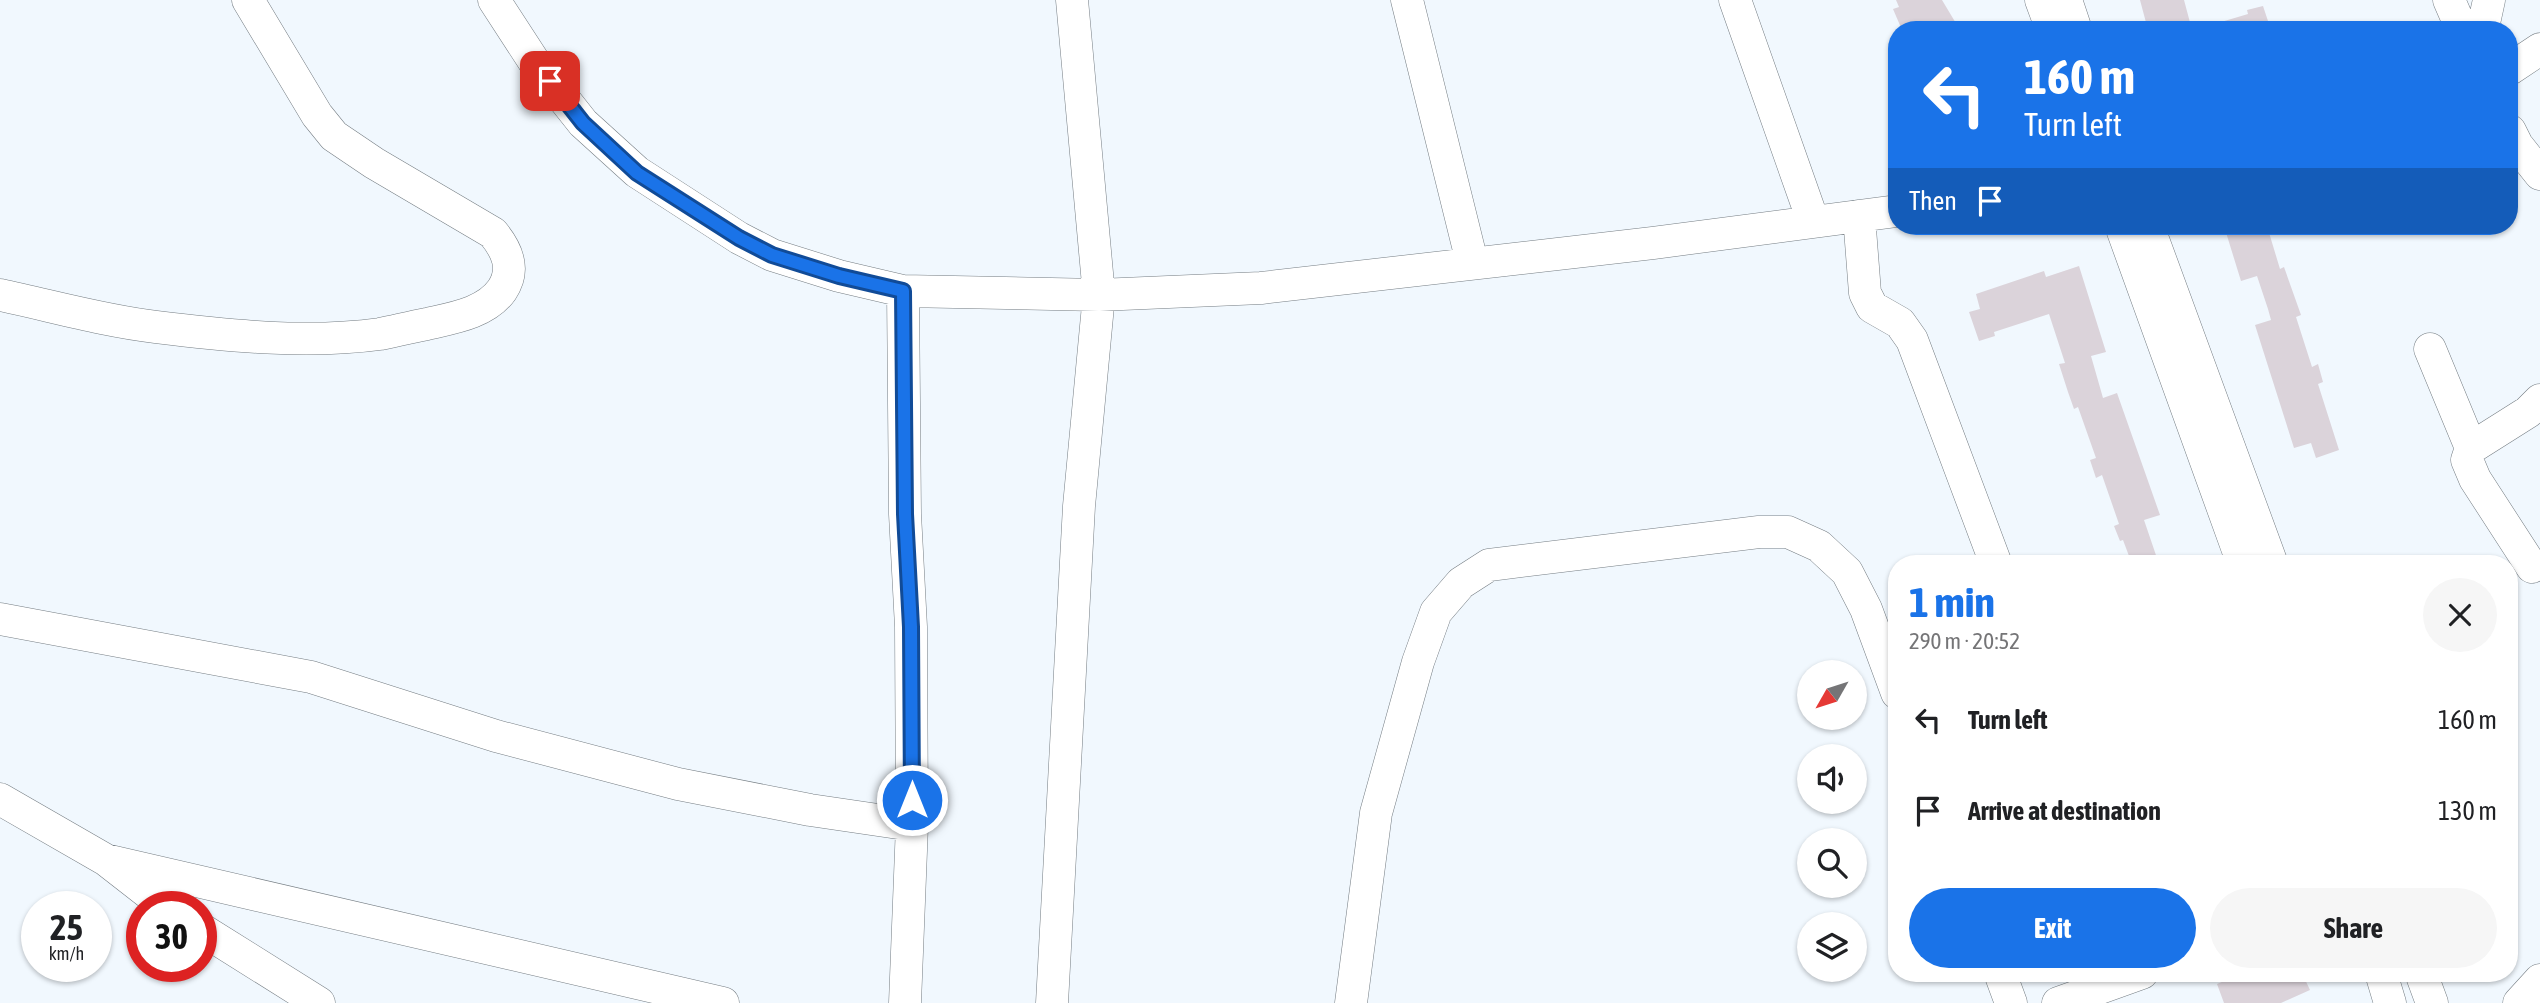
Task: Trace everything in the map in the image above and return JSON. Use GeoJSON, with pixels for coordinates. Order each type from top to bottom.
{"type":"FeatureCollection","features":[{"type":"Feature","properties":{"kind":"street"},"geometry":{"type":"LineString","coordinates":[[0,295],[154,327],[303,338],[379,334],[472,312],[495,300],[506,284],[510,266],[506,248],[493,233],[374,163],[334,136],[317,115],[248,0]]}},
{"type":"Feature","properties":{"kind":"street"},"geometry":{"type":"LineString","coordinates":[[494,0],[533,60],[583,123],[637,173],[729,232],[772,255],[839,276],[903,291],[1099,295],[1261,288],[1653,243],[1888,212]]}},
{"type":"Feature","properties":{"kind":"street"},"geometry":{"type":"LineString","coordinates":[[1052,1003],[1079,506],[1099,295],[1072,0]]}},
{"type":"Feature","properties":{"kind":"street"},"geometry":{"type":"LineString","coordinates":[[1407,0],[1472,262]]}},
{"type":"Feature","properties":{"kind":"street"},"geometry":{"type":"LineString","coordinates":[[1735,0],[1813,221]]}},
{"type":"Feature","properties":{"kind":"street"},"geometry":{"type":"LineString","coordinates":[[2041,0],[2049,21]]}},
{"type":"Feature","properties":{"kind":"street"},"geometry":{"type":"LineString","coordinates":[[2066,0],[2073,21]]}},
{"type":"Feature","properties":{"kind":"street"},"geometry":{"type":"LineString","coordinates":[[2449,0],[2458,21]]}},
{"type":"Feature","properties":{"kind":"street"},"geometry":{"type":"LineString","coordinates":[[2484,21],[2489,0]]}},
{"type":"Feature","properties":{"kind":"street"},"geometry":{"type":"LineString","coordinates":[[2518,64],[2540,49]]}},
{"type":"Feature","properties":{"kind":"street"},"geometry":{"type":"LineString","coordinates":[[2518,146],[2540,174]]}},
{"type":"Feature","properties":{"kind":"street"},"geometry":{"type":"LineString","coordinates":[[1859,216],[1865,293],[1872,307],[1900,323],[1912,340],[1993,555]]}},
{"type":"Feature","properties":{"kind":"street"},"geometry":{"type":"LineString","coordinates":[[2124,235],[2240,555]]}},
{"type":"Feature","properties":{"kind":"street"},"geometry":{"type":"LineString","coordinates":[[2151,235],[2269,555]]}},
{"type":"Feature","properties":{"kind":"street"},"geometry":{"type":"LineString","coordinates":[[903,291],[905,514],[911,627],[912,825],[905,1003]]}},
{"type":"Feature","properties":{"kind":"street"},"geometry":{"type":"LineString","coordinates":[[2430,349],[2471,448]]}},
{"type":"Feature","properties":{"kind":"street"},"geometry":{"type":"LineString","coordinates":[[2532,567],[2475,478],[2467,460],[2471,448],[2528,412],[2540,400]]}},
{"type":"Feature","properties":{"kind":"street"},"geometry":{"type":"LineString","coordinates":[[1351,1003],[1376,813],[1418,663],[1436,612],[1461,583],[1489,565],[1759,532],[1788,532],[1819,547],[1847,572],[1866,609],[1888,669]]}},
{"type":"Feature","properties":{"kind":"street"},"geometry":{"type":"LineString","coordinates":[[0,619],[311,677],[496,736],[678,784],[810,810],[912,825]]}},
{"type":"Feature","properties":{"kind":"street"},"geometry":{"type":"LineString","coordinates":[[0,799],[107,860],[146,891]]}},
{"type":"Feature","properties":{"kind":"street"},"geometry":{"type":"LineString","coordinates":[[107,860],[723,1003]]}},
{"type":"Feature","properties":{"kind":"street"},"geometry":{"type":"LineString","coordinates":[[217,939],[320,1003]]}},
{"type":"Feature","properties":{"kind":"street"},"geometry":{"type":"LineString","coordinates":[[2519,1003],[2540,980]]}},
{"type":"Feature","properties":{"kind":"street"},"geometry":{"type":"LineString","coordinates":[[2003,982],[2011,1003]]}},
{"type":"Feature","properties":{"kind":"street"},"geometry":{"type":"LineString","coordinates":[[2058,1003],[2116,982]]}},
{"type":"Feature","properties":{"kind":"street"},"geometry":{"type":"LineString","coordinates":[[2384,982],[2390,1003]]}},
{"type":"Feature","properties":{"kind":"street"},"geometry":{"type":"LineString","coordinates":[[2424,982],[2432,1003]]}},
{"type":"Feature","properties":{"kind":"building"},"geometry":{"type":"Polygon","coordinates":[[[1896,0],[1942,0],[1955,21],[1898,21],[1893,9],[1899,7],[1896,0]]]}},
{"type":"Feature","properties":{"kind":"building"},"geometry":{"type":"Polygon","coordinates":[[[2140,0],[2184,0],[2190,21],[2146,21],[2140,0]]]}},
{"type":"Feature","properties":{"kind":"building"},"geometry":{"type":"Polygon","coordinates":[[[2263,6],[2268,21],[2224,21],[2248,14],[2247,10],[2263,6]]]}},
{"type":"Feature","properties":{"kind":"building"},"geometry":{"type":"Polygon","coordinates":[[[2227,235],[2270,235],[2280,269],[2284,267],[2301,315],[2296,317],[2312,367],[2318,364],[2323,382],[2318,384],[2339,450],[2316,458],[2311,443],[2294,448],[2255,325],[2271,320],[2268,309],[2257,276],[2241,281],[2227,235]]]}},
{"type":"Feature","properties":{"kind":"building"},"geometry":{"type":"Polygon","coordinates":[[[2079,266],[2106,352],[2091,356],[2103,398],[2117,393],[2160,515],[2144,520],[2156,555],[2129,555],[2123,540],[2120,541],[2114,526],[2119,524],[2102,475],[2096,478],[2090,460],[2096,458],[2078,407],[2074,409],[2059,364],[2065,363],[2049,314],[1994,332],[1995,336],[1979,341],[1969,312],[1980,309],[1976,294],[2044,271],[2046,277],[2079,266]]]}},
{"type":"Feature","properties":{"kind":"building"},"geometry":{"type":"Polygon","coordinates":[[[2306,982],[2310,990],[2281,1003],[2224,1003],[2217,984],[2306,982]]]}},
{"type":"Feature","properties":{"kind":"route"},"geometry":{"type":"LineString","coordinates":[[550,81],[583,123],[637,173],[739,238],[772,255],[839,276],[903,291],[912,800]]}}]}
